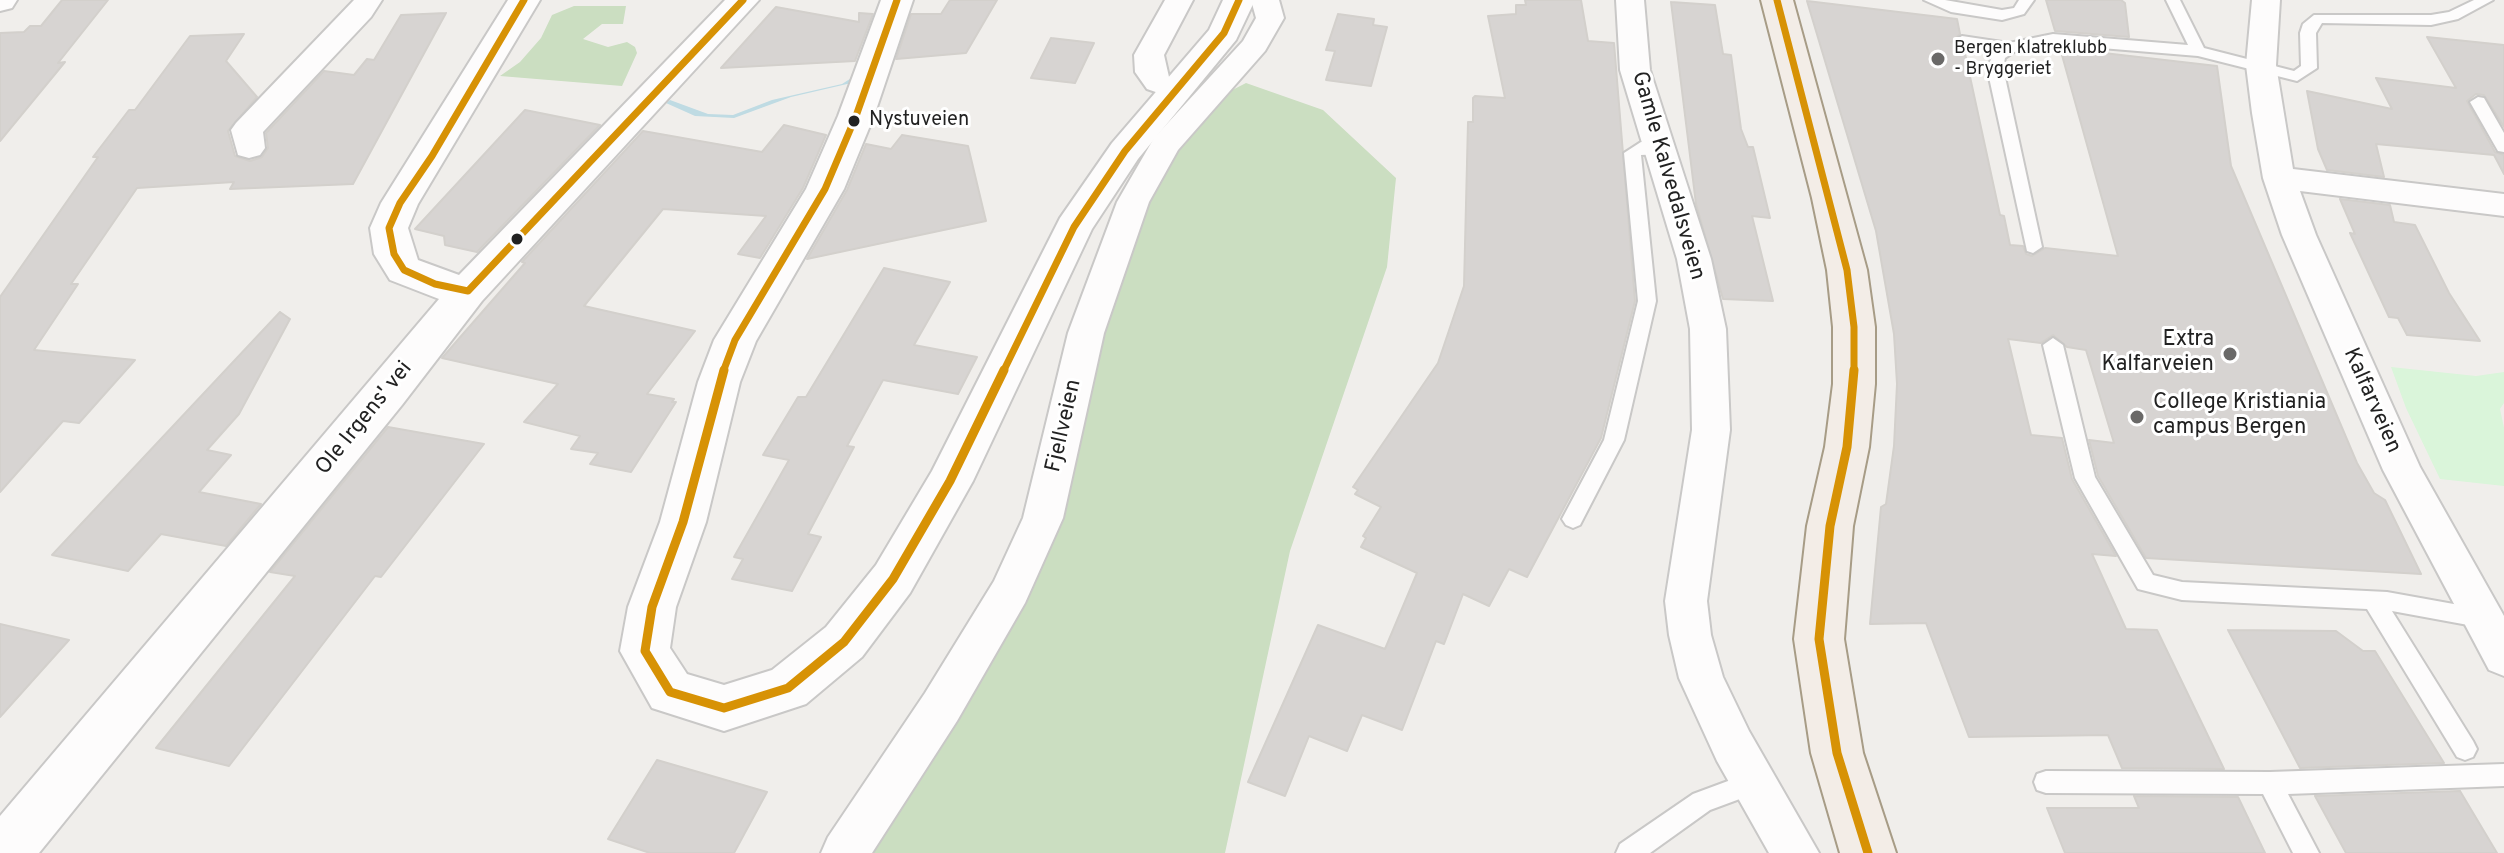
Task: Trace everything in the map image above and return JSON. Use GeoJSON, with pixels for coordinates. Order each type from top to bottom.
{"type":"FeatureCollection","features":[{"type":"Feature","properties":{"kind":"main road"},"geometry":{"type":"LineString","coordinates":[[1777,0],[1831,198],[1847,270],[1854,327],[1854,384],[1847,447],[1830,526],[1819,639],[1837,753],[1868,853]]}},
{"type":"Feature","properties":{"kind":"street"},"geometry":{"type":"LineString","coordinates":[[249,148],[247,130],[368,0]]}},
{"type":"Feature","properties":{"kind":"street"},"geometry":{"type":"LineString","coordinates":[[468,291],[435,284],[404,270],[394,254],[389,228],[400,203],[432,156],[524,0]]}},
{"type":"Feature","properties":{"kind":"street","name":"Ole Irgens' vei"},"geometry":{"type":"LineString","coordinates":[[4,853],[377,406],[468,291],[743,0]]}},
{"type":"Feature","properties":{"kind":"street"},"geometry":{"type":"LineString","coordinates":[[897,0],[856,116],[825,189],[752,308],[719,382],[683,522],[652,607],[645,651],[670,692],[724,708],[788,688],[844,642],[893,579],[950,481],[1074,227],[1125,151],[1224,33],[1239,0]]}},
{"type":"Feature","properties":{"kind":"street"},"geometry":{"type":"LineString","coordinates":[[1176,90],[1158,83],[1150,72],[1149,55],[1179,0]]}},
{"type":"Feature","properties":{"kind":"street","name":"Fjellveien"},"geometry":{"type":"LineString","coordinates":[[845,853],[941,707],[1010,591],[1043,518],[1086,333],[1133,202],[1165,145],[1255,45],[1270,18],[1265,0]]}},
{"type":"Feature","properties":{"kind":"street","name":"Gamle Kalvedalsveien"},"geometry":{"type":"LineString","coordinates":[[1630,0],[1635,70],[1694,259],[1708,329],[1711,430],[1686,601],[1690,635],[1701,678],[1795,853]]}},
{"type":"Feature","properties":{"kind":"street","name":"Kalfarveien"},"geometry":{"type":"LineString","coordinates":[[2266,0],[2261,65],[2279,178],[2321,288],[2402,470],[2479,617],[2504,657]]}},
{"type":"Feature","properties":{"kind":"street"},"geometry":{"type":"LineString","coordinates":[[2279,178],[2504,205]]}},
{"type":"Feature","properties":{"kind":"lane"},"geometry":{"type":"LineString","coordinates":[[1931,0],[1956,9],[2002,15],[2019,11],[2027,0]]}},
{"type":"Feature","properties":{"kind":"lane"},"geometry":{"type":"LineString","coordinates":[[2173,0],[2198,51]]}},
{"type":"Feature","properties":{"kind":"lane"},"geometry":{"type":"LineString","coordinates":[[1962,41],[2009,48],[2053,39],[2198,51],[2261,65],[2285,75],[2306,73],[2309,68],[2308,33],[2311,24],[2319,18],[2431,20],[2453,16],[2486,0]]}},
{"type":"Feature","properties":{"kind":"lane"},"geometry":{"type":"LineString","coordinates":[[2009,48],[1998,56],[1995,68],[2033,247]]}},
{"type":"Feature","properties":{"kind":"lane"},"geometry":{"type":"LineString","coordinates":[[2478,102],[2504,147]]}},
{"type":"Feature","properties":{"kind":"lane"},"geometry":{"type":"LineString","coordinates":[[1573,519],[1614,440],[1647,301],[1632,153],[1641,147],[1662,149]]}},
{"type":"Feature","properties":{"kind":"lane"},"geometry":{"type":"LineString","coordinates":[[2053,345],[2085,478],[2146,583],[2182,591],[2373,600],[2479,617]]}},
{"type":"Feature","properties":{"kind":"lane"},"geometry":{"type":"LineString","coordinates":[[2373,600],[2465,749]]}},
{"type":"Feature","properties":{"kind":"lane"},"geometry":{"type":"LineString","coordinates":[[2046,782],[2270,783],[2504,775]]}},
{"type":"Feature","properties":{"kind":"lane"},"geometry":{"type":"LineString","coordinates":[[1629,853],[1702,802],[1755,782]]}},
{"type":"Feature","properties":{"kind":"lane"},"geometry":{"type":"LineString","coordinates":[[2270,783],[2306,853]]}},
{"type":"Feature","properties":{"kind":"green space"},"geometry":{"type":"Polygon","coordinates":[[[574,6],[626,6],[623,24],[602,24],[583,39],[608,47],[627,42],[635,47],[637,53],[622,86],[500,76],[520,62],[541,38],[552,15],[574,6]]]}},
{"type":"Feature","properties":{"kind":"green space"},"geometry":{"type":"Polygon","coordinates":[[[1246,83],[1323,110],[1396,178],[1387,267],[1290,551],[1225,853],[869,853],[1011,629],[1054,532],[1081,435],[1137,193],[1205,104],[1246,83]]]}},
{"type":"Feature","properties":{"kind":"green space"},"geometry":{"type":"Polygon","coordinates":[[[2391,367],[2476,376],[2504,372],[2504,403],[2500,409],[2504,428],[2504,486],[2440,479],[2406,408],[2391,367]]]}},
{"type":"Feature","properties":{"kind":"water"},"geometry":{"type":"Polygon","coordinates":[[[853,77],[860,81],[791,97],[734,118],[695,116],[666,103],[670,100],[708,114],[733,115],[772,100],[842,84],[853,77]]]}},
{"type":"Feature","properties":{"kind":"building"},"geometry":{"type":"Polygon","coordinates":[[[62,0],[108,0],[58,63],[65,62],[0,141],[0,33],[24,32],[30,26],[41,26],[62,0]]]}},
{"type":"Feature","properties":{"kind":"building"},"geometry":{"type":"Polygon","coordinates":[[[950,0],[997,0],[966,53],[896,59],[911,14],[941,14],[950,0]]]}},
{"type":"Feature","properties":{"kind":"building"},"geometry":{"type":"Polygon","coordinates":[[[1525,0],[1581,0],[1588,41],[1614,43],[1635,301],[1601,438],[1527,577],[1509,569],[1489,606],[1463,594],[1444,644],[1436,641],[1402,730],[1362,715],[1347,751],[1309,736],[1285,796],[1248,782],[1318,625],[1385,649],[1417,573],[1361,547],[1366,538],[1363,536],[1381,507],[1355,494],[1358,490],[1353,487],[1438,363],[1464,286],[1468,122],[1473,122],[1473,98],[1505,98],[1488,16],[1516,14],[1516,5],[1526,5],[1525,0]]]}},
{"type":"Feature","properties":{"kind":"building"},"geometry":{"type":"Polygon","coordinates":[[[2046,0],[2121,0],[2125,3],[2129,37],[2055,31],[2046,0]]]}},
{"type":"Feature","properties":{"kind":"building"},"geometry":{"type":"Polygon","coordinates":[[[1807,1],[1957,19],[1960,34],[1951,42],[1964,49],[2000,215],[2004,216],[2010,245],[2023,246],[2026,254],[2032,256],[2045,248],[2118,256],[2060,48],[2217,66],[2231,166],[2357,463],[2374,493],[2385,500],[2421,574],[2146,558],[2098,476],[2089,440],[2114,443],[2086,350],[2067,347],[2053,335],[2041,343],[2008,339],[2031,435],[2062,438],[2072,479],[2116,556],[2092,554],[2126,629],[2157,630],[2224,769],[2122,768],[2108,735],[1969,737],[1926,623],[1870,624],[1881,507],[1886,504],[1894,446],[1897,384],[1894,334],[1876,231],[1807,1]]]}},
{"type":"Feature","properties":{"kind":"building"},"geometry":{"type":"Polygon","coordinates":[[[1671,2],[1715,5],[1723,54],[1731,55],[1741,129],[1748,147],[1753,147],[1770,218],[1752,216],[1773,301],[1723,299],[1696,204],[1671,2]]]}},
{"type":"Feature","properties":{"kind":"building"},"geometry":{"type":"Polygon","coordinates":[[[776,7],[859,22],[859,13],[873,14],[855,61],[721,68],[776,7]]]}},
{"type":"Feature","properties":{"kind":"building"},"geometry":{"type":"Polygon","coordinates":[[[446,13],[353,184],[230,189],[234,182],[137,188],[71,284],[78,284],[34,350],[135,360],[79,423],[63,421],[0,492],[0,297],[98,157],[93,157],[129,110],[135,110],[190,36],[244,34],[226,61],[257,97],[228,131],[235,156],[250,161],[262,157],[268,148],[266,133],[324,71],[354,75],[367,59],[374,60],[401,15],[446,13]]]}},
{"type":"Feature","properties":{"kind":"building"},"geometry":{"type":"Polygon","coordinates":[[[1338,14],[1374,19],[1373,25],[1387,27],[1371,86],[1326,80],[1335,51],[1326,50],[1338,14]]]}},
{"type":"Feature","properties":{"kind":"building"},"geometry":{"type":"Polygon","coordinates":[[[2427,37],[2504,45],[2504,127],[2484,95],[2476,94],[2467,101],[2495,152],[2504,155],[2504,174],[2494,155],[2376,144],[2384,177],[2327,170],[2318,149],[2307,91],[2392,109],[2376,78],[2456,88],[2427,37]]]}},
{"type":"Feature","properties":{"kind":"building"},"geometry":{"type":"Polygon","coordinates":[[[1051,38],[1094,43],[1075,83],[1031,78],[1051,38]]]}},
{"type":"Feature","properties":{"kind":"building"},"geometry":{"type":"Polygon","coordinates":[[[525,110],[600,125],[477,252],[445,245],[444,236],[415,229],[525,110]]]}},
{"type":"Feature","properties":{"kind":"building"},"geometry":{"type":"Polygon","coordinates":[[[784,125],[826,135],[803,188],[760,258],[738,254],[766,216],[663,209],[584,306],[695,331],[647,394],[676,402],[631,472],[590,464],[598,453],[571,449],[580,436],[524,422],[558,384],[442,358],[525,263],[522,262],[643,131],[762,152],[784,125]]]}},
{"type":"Feature","properties":{"kind":"building"},"geometry":{"type":"Polygon","coordinates":[[[902,135],[968,146],[986,221],[807,259],[847,190],[866,144],[891,149],[902,135]]]}},
{"type":"Feature","properties":{"kind":"building"},"geometry":{"type":"Polygon","coordinates":[[[2340,199],[2390,205],[2394,222],[2415,225],[2449,293],[2480,341],[2407,335],[2398,318],[2389,317],[2350,233],[2355,234],[2340,199]]]}},
{"type":"Feature","properties":{"kind":"building"},"geometry":{"type":"Polygon","coordinates":[[[884,268],[950,282],[914,345],[977,357],[958,394],[883,380],[847,446],[854,447],[808,534],[821,537],[792,591],[732,579],[743,559],[734,557],[789,460],[763,455],[798,397],[806,397],[884,268]]]}},
{"type":"Feature","properties":{"kind":"building"},"geometry":{"type":"Polygon","coordinates":[[[280,312],[290,319],[239,414],[207,450],[231,455],[199,492],[261,504],[226,546],[161,534],[128,571],[52,555],[280,312]]]}},
{"type":"Feature","properties":{"kind":"building"},"geometry":{"type":"Polygon","coordinates":[[[388,427],[484,444],[381,577],[375,576],[229,766],[156,748],[295,576],[270,572],[388,427]]]}},
{"type":"Feature","properties":{"kind":"building"},"geometry":{"type":"Polygon","coordinates":[[[0,624],[69,640],[0,717],[0,624]]]}},
{"type":"Feature","properties":{"kind":"building"},"geometry":{"type":"Polygon","coordinates":[[[2228,630],[2336,631],[2363,651],[2375,651],[2444,763],[2300,768],[2228,630]]]}},
{"type":"Feature","properties":{"kind":"building"},"geometry":{"type":"Polygon","coordinates":[[[657,760],[767,792],[734,853],[650,853],[608,839],[657,760]]]}},
{"type":"Feature","properties":{"kind":"building"},"geometry":{"type":"Polygon","coordinates":[[[2460,791],[2497,853],[2346,853],[2315,796],[2460,791]]]}},
{"type":"Feature","properties":{"kind":"building"},"geometry":{"type":"Polygon","coordinates":[[[2134,796],[2238,797],[2265,853],[2065,853],[2047,808],[2139,808],[2134,796]]]}},
{"type":"Feature","properties":{"kind":"transit line"},"geometry":{"type":"LineString","coordinates":[[524,0],[432,156],[400,203],[389,228],[394,254],[404,270],[435,284],[468,291],[743,0]]}},
{"type":"Feature","properties":{"kind":"transit line"},"geometry":{"type":"LineString","coordinates":[[897,0],[856,116],[825,189],[735,340],[719,382],[683,522],[652,607],[645,651],[670,692],[724,708],[788,688],[844,642],[893,579],[950,481],[1074,227],[1125,151],[1224,33],[1239,0]]}},
{"type":"Feature","properties":{"kind":"transit line"},"geometry":{"type":"LineString","coordinates":[[1777,0],[1831,198],[1847,270],[1854,327],[1854,384],[1847,447],[1830,526],[1819,639],[1837,753],[1868,853]]}},
{"type":"Feature","properties":{"kind":"place","name":"Bergen klatreklubb - Bryggeriet"},"geometry":{"type":"Point","coordinates":[1938,59]}},
{"type":"Feature","properties":{"kind":"place","name":"Nystuveien"},"geometry":{"type":"Point","coordinates":[854,121]}},
{"type":"Feature","properties":{"kind":"place","name":"Extra Kalfarveien"},"geometry":{"type":"Point","coordinates":[2230,354]}},
{"type":"Feature","properties":{"kind":"place","name":"College Kristiania campus Bergen"},"geometry":{"type":"Point","coordinates":[2137,417]}}]}
